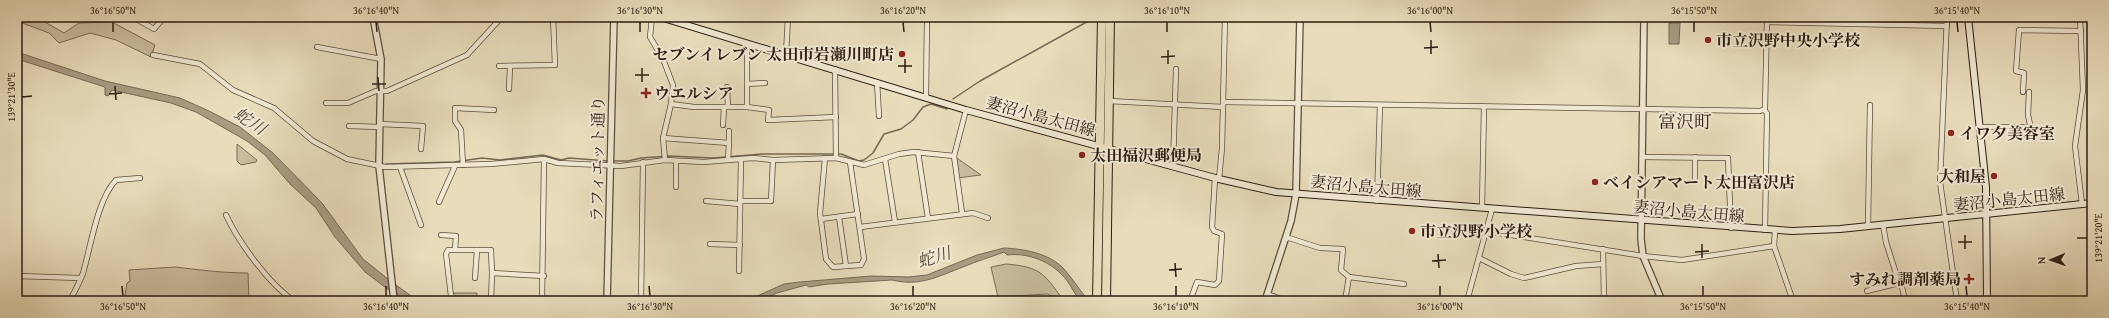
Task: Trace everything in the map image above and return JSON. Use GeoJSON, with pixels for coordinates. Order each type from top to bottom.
{"type":"FeatureCollection","features":[{"type":"Feature","properties":{"kind":"highway"},"geometry":{"type":"LineString","coordinates":[[1102,17],[1106,301]]}},
{"type":"Feature","properties":{"kind":"highway"},"geometry":{"type":"LineString","coordinates":[[1097,299],[1104,147],[1109,101],[1110,17]]}},
{"type":"Feature","properties":{"kind":"main road","name":"妻沼小島太田線"},"geometry":{"type":"LineString","coordinates":[[660,17],[836,69],[966,110],[1261,190],[1377,201],[1775,231],[1815,231],[1883,225],[2092,203]]}},
{"type":"Feature","properties":{"kind":"main road"},"geometry":{"type":"LineString","coordinates":[[1968,17],[1980,127],[1987,215],[1987,301]]}},
{"type":"Feature","properties":{"kind":"street"},"geometry":{"type":"LineString","coordinates":[[132,17],[154,29],[161,17]]}},
{"type":"Feature","properties":{"kind":"street"},"geometry":{"type":"LineString","coordinates":[[220,17],[241,17]]}},
{"type":"Feature","properties":{"kind":"street"},"geometry":{"type":"LineString","coordinates":[[373,17],[381,59],[382,91],[379,166],[394,301]]}},
{"type":"Feature","properties":{"kind":"street"},"geometry":{"type":"LineString","coordinates":[[326,103],[348,103],[376,91],[387,91],[467,55],[502,17]]}},
{"type":"Feature","properties":{"kind":"street"},"geometry":{"type":"LineString","coordinates":[[499,66],[555,64],[553,17]]}},
{"type":"Feature","properties":{"kind":"street","name":"ラフィエット通り"},"geometry":{"type":"LineString","coordinates":[[607,301],[614,17]]}},
{"type":"Feature","properties":{"kind":"street"},"geometry":{"type":"LineString","coordinates":[[652,17],[650,37],[663,59],[673,85],[671,104],[663,138],[665,160]]}},
{"type":"Feature","properties":{"kind":"street"},"geometry":{"type":"LineString","coordinates":[[786,54],[788,17]]}},
{"type":"Feature","properties":{"kind":"street"},"geometry":{"type":"LineString","coordinates":[[926,97],[927,17]]}},
{"type":"Feature","properties":{"kind":"street"},"geometry":{"type":"LineString","coordinates":[[1190,301],[1197,282],[1215,285],[1218,281],[1222,234],[1214,231],[1212,227],[1223,104],[1225,17]]}},
{"type":"Feature","properties":{"kind":"street"},"geometry":{"type":"LineString","coordinates":[[1264,301],[1291,221],[1296,194],[1300,17]]}},
{"type":"Feature","properties":{"kind":"street"},"geometry":{"type":"LineString","coordinates":[[1644,17],[1640,220],[1643,256],[1662,301]]}},
{"type":"Feature","properties":{"kind":"street"},"geometry":{"type":"LineString","coordinates":[[1947,17],[1940,169],[1941,193],[1957,301]]}},
{"type":"Feature","properties":{"kind":"street"},"geometry":{"type":"LineString","coordinates":[[2080,17],[2083,90],[2075,146],[2082,204]]}},
{"type":"Feature","properties":{"kind":"street"},"geometry":{"type":"LineString","coordinates":[[1765,230],[1767,113],[1764,110],[1767,20],[1947,26]]}},
{"type":"Feature","properties":{"kind":"street"},"geometry":{"type":"LineString","coordinates":[[2033,138],[2030,127],[2024,73],[2016,71],[2020,30],[2081,31]]}},
{"type":"Feature","properties":{"kind":"street"},"geometry":{"type":"LineString","coordinates":[[747,42],[747,107]]}},
{"type":"Feature","properties":{"kind":"street"},"geometry":{"type":"LineString","coordinates":[[317,46],[381,59]]}},
{"type":"Feature","properties":{"kind":"street"},"geometry":{"type":"LineString","coordinates":[[153,55],[200,64],[233,90],[274,108],[314,141],[347,159],[379,166],[455,166],[544,159],[558,162],[628,165],[665,160],[772,160],[825,158],[836,158],[864,165],[900,154],[918,152],[954,156]]}},
{"type":"Feature","properties":{"kind":"street"},"geometry":{"type":"LineString","coordinates":[[508,89],[510,66]]}},
{"type":"Feature","properties":{"kind":"street"},"geometry":{"type":"LineString","coordinates":[[836,69],[836,158]]}},
{"type":"Feature","properties":{"kind":"street"},"geometry":{"type":"LineString","coordinates":[[1173,167],[1176,69]]}},
{"type":"Feature","properties":{"kind":"street"},"geometry":{"type":"LineString","coordinates":[[877,82],[879,116]]}},
{"type":"Feature","properties":{"kind":"street"},"geometry":{"type":"LineString","coordinates":[[747,84],[765,83]]}},
{"type":"Feature","properties":{"kind":"street"},"geometry":{"type":"LineString","coordinates":[[723,125],[727,87]]}},
{"type":"Feature","properties":{"kind":"street"},"geometry":{"type":"LineString","coordinates":[[1109,101],[1175,105],[1298,104],[1643,110],[1764,110]]}},
{"type":"Feature","properties":{"kind":"street"},"geometry":{"type":"LineString","coordinates":[[671,104],[747,107],[769,110],[768,120],[836,117]]}},
{"type":"Feature","properties":{"kind":"street"},"geometry":{"type":"LineString","coordinates":[[1377,201],[1380,105]]}},
{"type":"Feature","properties":{"kind":"street"},"geometry":{"type":"LineString","coordinates":[[1868,226],[1870,105]]}},
{"type":"Feature","properties":{"kind":"street"},"geometry":{"type":"LineString","coordinates":[[1482,208],[1484,107]]}},
{"type":"Feature","properties":{"kind":"street"},"geometry":{"type":"LineString","coordinates":[[463,165],[461,130],[455,121],[455,108],[494,110]]}},
{"type":"Feature","properties":{"kind":"street"},"geometry":{"type":"LineString","coordinates":[[962,213],[954,156],[966,110]]}},
{"type":"Feature","properties":{"kind":"street"},"geometry":{"type":"LineString","coordinates":[[349,126],[423,126],[421,149]]}},
{"type":"Feature","properties":{"kind":"street"},"geometry":{"type":"LineString","coordinates":[[1980,127],[2030,127]]}},
{"type":"Feature","properties":{"kind":"street"},"geometry":{"type":"LineString","coordinates":[[728,160],[729,131]]}},
{"type":"Feature","properties":{"kind":"street"},"geometry":{"type":"LineString","coordinates":[[663,138],[729,143]]}},
{"type":"Feature","properties":{"kind":"street"},"geometry":{"type":"LineString","coordinates":[[918,152],[928,218]]}},
{"type":"Feature","properties":{"kind":"street"},"geometry":{"type":"LineString","coordinates":[[1642,157],[1728,158],[1731,228]]}},
{"type":"Feature","properties":{"kind":"street"},"geometry":{"type":"LineString","coordinates":[[1695,157],[1695,182]]}},
{"type":"Feature","properties":{"kind":"street"},"geometry":{"type":"LineString","coordinates":[[825,158],[821,219],[828,263],[833,266],[861,265],[863,262],[860,226],[850,162]]}},
{"type":"Feature","properties":{"kind":"street"},"geometry":{"type":"LineString","coordinates":[[542,301],[544,276],[542,241],[544,159]]}},
{"type":"Feature","properties":{"kind":"street"},"geometry":{"type":"LineString","coordinates":[[739,271],[741,159]]}},
{"type":"Feature","properties":{"kind":"street"},"geometry":{"type":"LineString","coordinates":[[885,159],[895,222]]}},
{"type":"Feature","properties":{"kind":"street"},"geometry":{"type":"LineString","coordinates":[[706,201],[771,201],[772,160]]}},
{"type":"Feature","properties":{"kind":"street"},"geometry":{"type":"LineString","coordinates":[[676,161],[676,187]]}},
{"type":"Feature","properties":{"kind":"street"},"geometry":{"type":"LineString","coordinates":[[641,301],[643,162]]}},
{"type":"Feature","properties":{"kind":"street"},"geometry":{"type":"LineString","coordinates":[[438,202],[455,166]]}},
{"type":"Feature","properties":{"kind":"street"},"geometry":{"type":"LineString","coordinates":[[400,167],[421,226]]}},
{"type":"Feature","properties":{"kind":"street"},"geometry":{"type":"LineString","coordinates":[[70,301],[80,278],[90,241],[110,187],[116,180],[140,178]]}},
{"type":"Feature","properties":{"kind":"street"},"geometry":{"type":"LineString","coordinates":[[1467,301],[1492,209]]}},
{"type":"Feature","properties":{"kind":"street"},"geometry":{"type":"LineString","coordinates":[[860,226],[962,213],[979,213],[988,218]]}},
{"type":"Feature","properties":{"kind":"street"},"geometry":{"type":"LineString","coordinates":[[821,219],[858,214]]}},
{"type":"Feature","properties":{"kind":"street"},"geometry":{"type":"LineString","coordinates":[[226,215],[236,233],[271,282],[294,301]]}},
{"type":"Feature","properties":{"kind":"street"},"geometry":{"type":"LineString","coordinates":[[839,217],[846,266]]}},
{"type":"Feature","properties":{"kind":"street"},"geometry":{"type":"LineString","coordinates":[[1883,225],[1886,242],[1899,283],[1901,282],[1905,301]]}},
{"type":"Feature","properties":{"kind":"street"},"geometry":{"type":"LineString","coordinates":[[1486,231],[1643,256],[1682,260],[1774,246]]}},
{"type":"Feature","properties":{"kind":"street"},"geometry":{"type":"LineString","coordinates":[[1775,231],[1774,246],[1793,301]]}},
{"type":"Feature","properties":{"kind":"street"},"geometry":{"type":"LineString","coordinates":[[441,235],[456,236],[455,250]]}},
{"type":"Feature","properties":{"kind":"street"},"geometry":{"type":"LineString","coordinates":[[1285,239],[1289,238],[1320,248],[1343,249],[1341,270],[1349,277],[1404,284]]}},
{"type":"Feature","properties":{"kind":"street"},"geometry":{"type":"LineString","coordinates":[[710,244],[740,245]]}},
{"type":"Feature","properties":{"kind":"street"},"geometry":{"type":"LineString","coordinates":[[1603,249],[1604,301]]}},
{"type":"Feature","properties":{"kind":"street"},"geometry":{"type":"LineString","coordinates":[[459,301],[452,296],[446,254],[448,250],[491,250],[491,301]]}},
{"type":"Feature","properties":{"kind":"street"},"geometry":{"type":"LineString","coordinates":[[475,278],[477,250]]}},
{"type":"Feature","properties":{"kind":"street"},"geometry":{"type":"LineString","coordinates":[[1479,258],[1511,274],[1524,278],[1576,266],[1603,264]]}},
{"type":"Feature","properties":{"kind":"street"},"geometry":{"type":"LineString","coordinates":[[492,273],[544,276]]}},
{"type":"Feature","properties":{"kind":"street"},"geometry":{"type":"LineString","coordinates":[[17,276],[80,278]]}},
{"type":"Feature","properties":{"kind":"street"},"geometry":{"type":"LineString","coordinates":[[1345,301],[1349,277]]}},
{"type":"Feature","properties":{"kind":"street"},"geometry":{"type":"LineString","coordinates":[[1867,291],[1899,283]]}},
{"type":"Feature","properties":{"kind":"street"},"geometry":{"type":"LineString","coordinates":[[1267,294],[1287,301]]}},
{"type":"Feature","properties":{"kind":"shaded area"},"geometry":{"type":"Polygon","coordinates":[[[17,17],[36,17],[64,33],[79,23],[112,22],[155,45],[151,57],[116,40],[90,33],[59,43],[49,33],[17,21],[17,17]]]}},
{"type":"Feature","properties":{"kind":"shaded area"},"geometry":{"type":"Polygon","coordinates":[[[1669,23],[1680,23],[1679,44],[1669,44],[1669,23]]]}},
{"type":"Feature","properties":{"kind":"shaded area"},"geometry":{"type":"Polygon","coordinates":[[[17,52],[105,81],[180,98],[240,127],[273,153],[322,203],[363,259],[388,279],[389,290],[365,272],[335,237],[316,208],[290,184],[265,155],[247,141],[196,112],[171,103],[112,90],[108,96],[105,95],[105,87],[17,59],[17,52]]]}},
{"type":"Feature","properties":{"kind":"shaded area"},"geometry":{"type":"Polygon","coordinates":[[[237,144],[257,160],[256,162],[241,165],[237,161],[237,144]]]}},
{"type":"Feature","properties":{"kind":"shaded area"},"geometry":{"type":"Polygon","coordinates":[[[954,156],[981,175],[957,178],[954,156]]]}},
{"type":"Feature","properties":{"kind":"shaded area"},"geometry":{"type":"Polygon","coordinates":[[[1004,248],[1020,249],[1051,259],[1064,269],[1089,301],[1080,301],[1065,278],[1051,265],[1025,255],[1007,255],[1004,252],[929,280],[902,282],[892,280],[828,284],[809,287],[806,285],[777,293],[759,301],[746,301],[784,284],[871,276],[909,277],[927,275],[977,255],[1004,248]]]}},
{"type":"Feature","properties":{"kind":"shaded area"},"geometry":{"type":"Polygon","coordinates":[[[1006,264],[1018,265],[1035,270],[1052,284],[1064,301],[1057,301],[1054,297],[1047,294],[998,297],[991,267],[1006,264]]]}},
{"type":"Feature","properties":{"kind":"shaded area"},"geometry":{"type":"Polygon","coordinates":[[[175,267],[221,272],[248,273],[249,301],[124,301],[127,283],[130,281],[129,270],[175,267]]]}},
{"type":"Feature","properties":{"kind":"shaded area"},"geometry":{"type":"Polygon","coordinates":[[[396,285],[418,301],[404,301],[397,295],[396,285]]]}},
{"type":"Feature","properties":{"kind":"shaded area"},"geometry":{"type":"Polygon","coordinates":[[[451,293],[477,293],[477,301],[459,301],[451,293]]]}},
{"type":"Feature","properties":{"kind":"waterway"},"geometry":{"type":"LineString","coordinates":[[953,99],[980,81],[1092,19]]}},
{"type":"Feature","properties":{"kind":"waterway"},"geometry":{"type":"LineString","coordinates":[[612,161],[628,161],[641,158],[669,156],[713,158],[762,154],[841,154],[859,161],[864,160],[873,153],[884,134],[901,129],[913,120],[923,107],[931,104],[947,109]]}},
{"type":"Feature","properties":{"kind":"waterway"},"geometry":{"type":"LineString","coordinates":[[386,164],[454,162],[482,158],[500,160],[543,155],[561,160],[569,158],[608,161]]}},
{"type":"Feature","properties":{"kind":"place","name":"市立沢野中央小学校"},"geometry":{"type":"Point","coordinates":[1708,40]}},
{"type":"Feature","properties":{"kind":"place","name":"セブンイレブン 太田市岩瀬川町店"},"geometry":{"type":"Point","coordinates":[902,54]}},
{"type":"Feature","properties":{"kind":"place","name":"ウエルシア"},"geometry":{"type":"Point","coordinates":[646,93]}},
{"type":"Feature","properties":{"kind":"place","name":"イワ夕美容室"},"geometry":{"type":"Point","coordinates":[1951,133]}},
{"type":"Feature","properties":{"kind":"place","name":"太田福沢郵便局"},"geometry":{"type":"Point","coordinates":[1082,155]}},
{"type":"Feature","properties":{"kind":"place","name":"大和屋"},"geometry":{"type":"Point","coordinates":[1994,176]}},
{"type":"Feature","properties":{"kind":"place","name":"ベイシアマート太田富沢店"},"geometry":{"type":"Point","coordinates":[1595,182]}},
{"type":"Feature","properties":{"kind":"place","name":"市立沢野小学校"},"geometry":{"type":"Point","coordinates":[1412,231]}},
{"type":"Feature","properties":{"kind":"place","name":"すみれ調剤薬局"},"geometry":{"type":"Point","coordinates":[1969,279]}},
{"type":"Feature","properties":{"kind":"district","name":"富沢町"},"geometry":{"type":"Point","coordinates":[1685,122]}},
{"type":"Feature","properties":{"kind":"water label","name":"蛇川"},"geometry":{"type":"Point","coordinates":[250,121]}},
{"type":"Feature","properties":{"kind":"water label","name":"蛇川"},"geometry":{"type":"Point","coordinates":[934,257]}}]}
